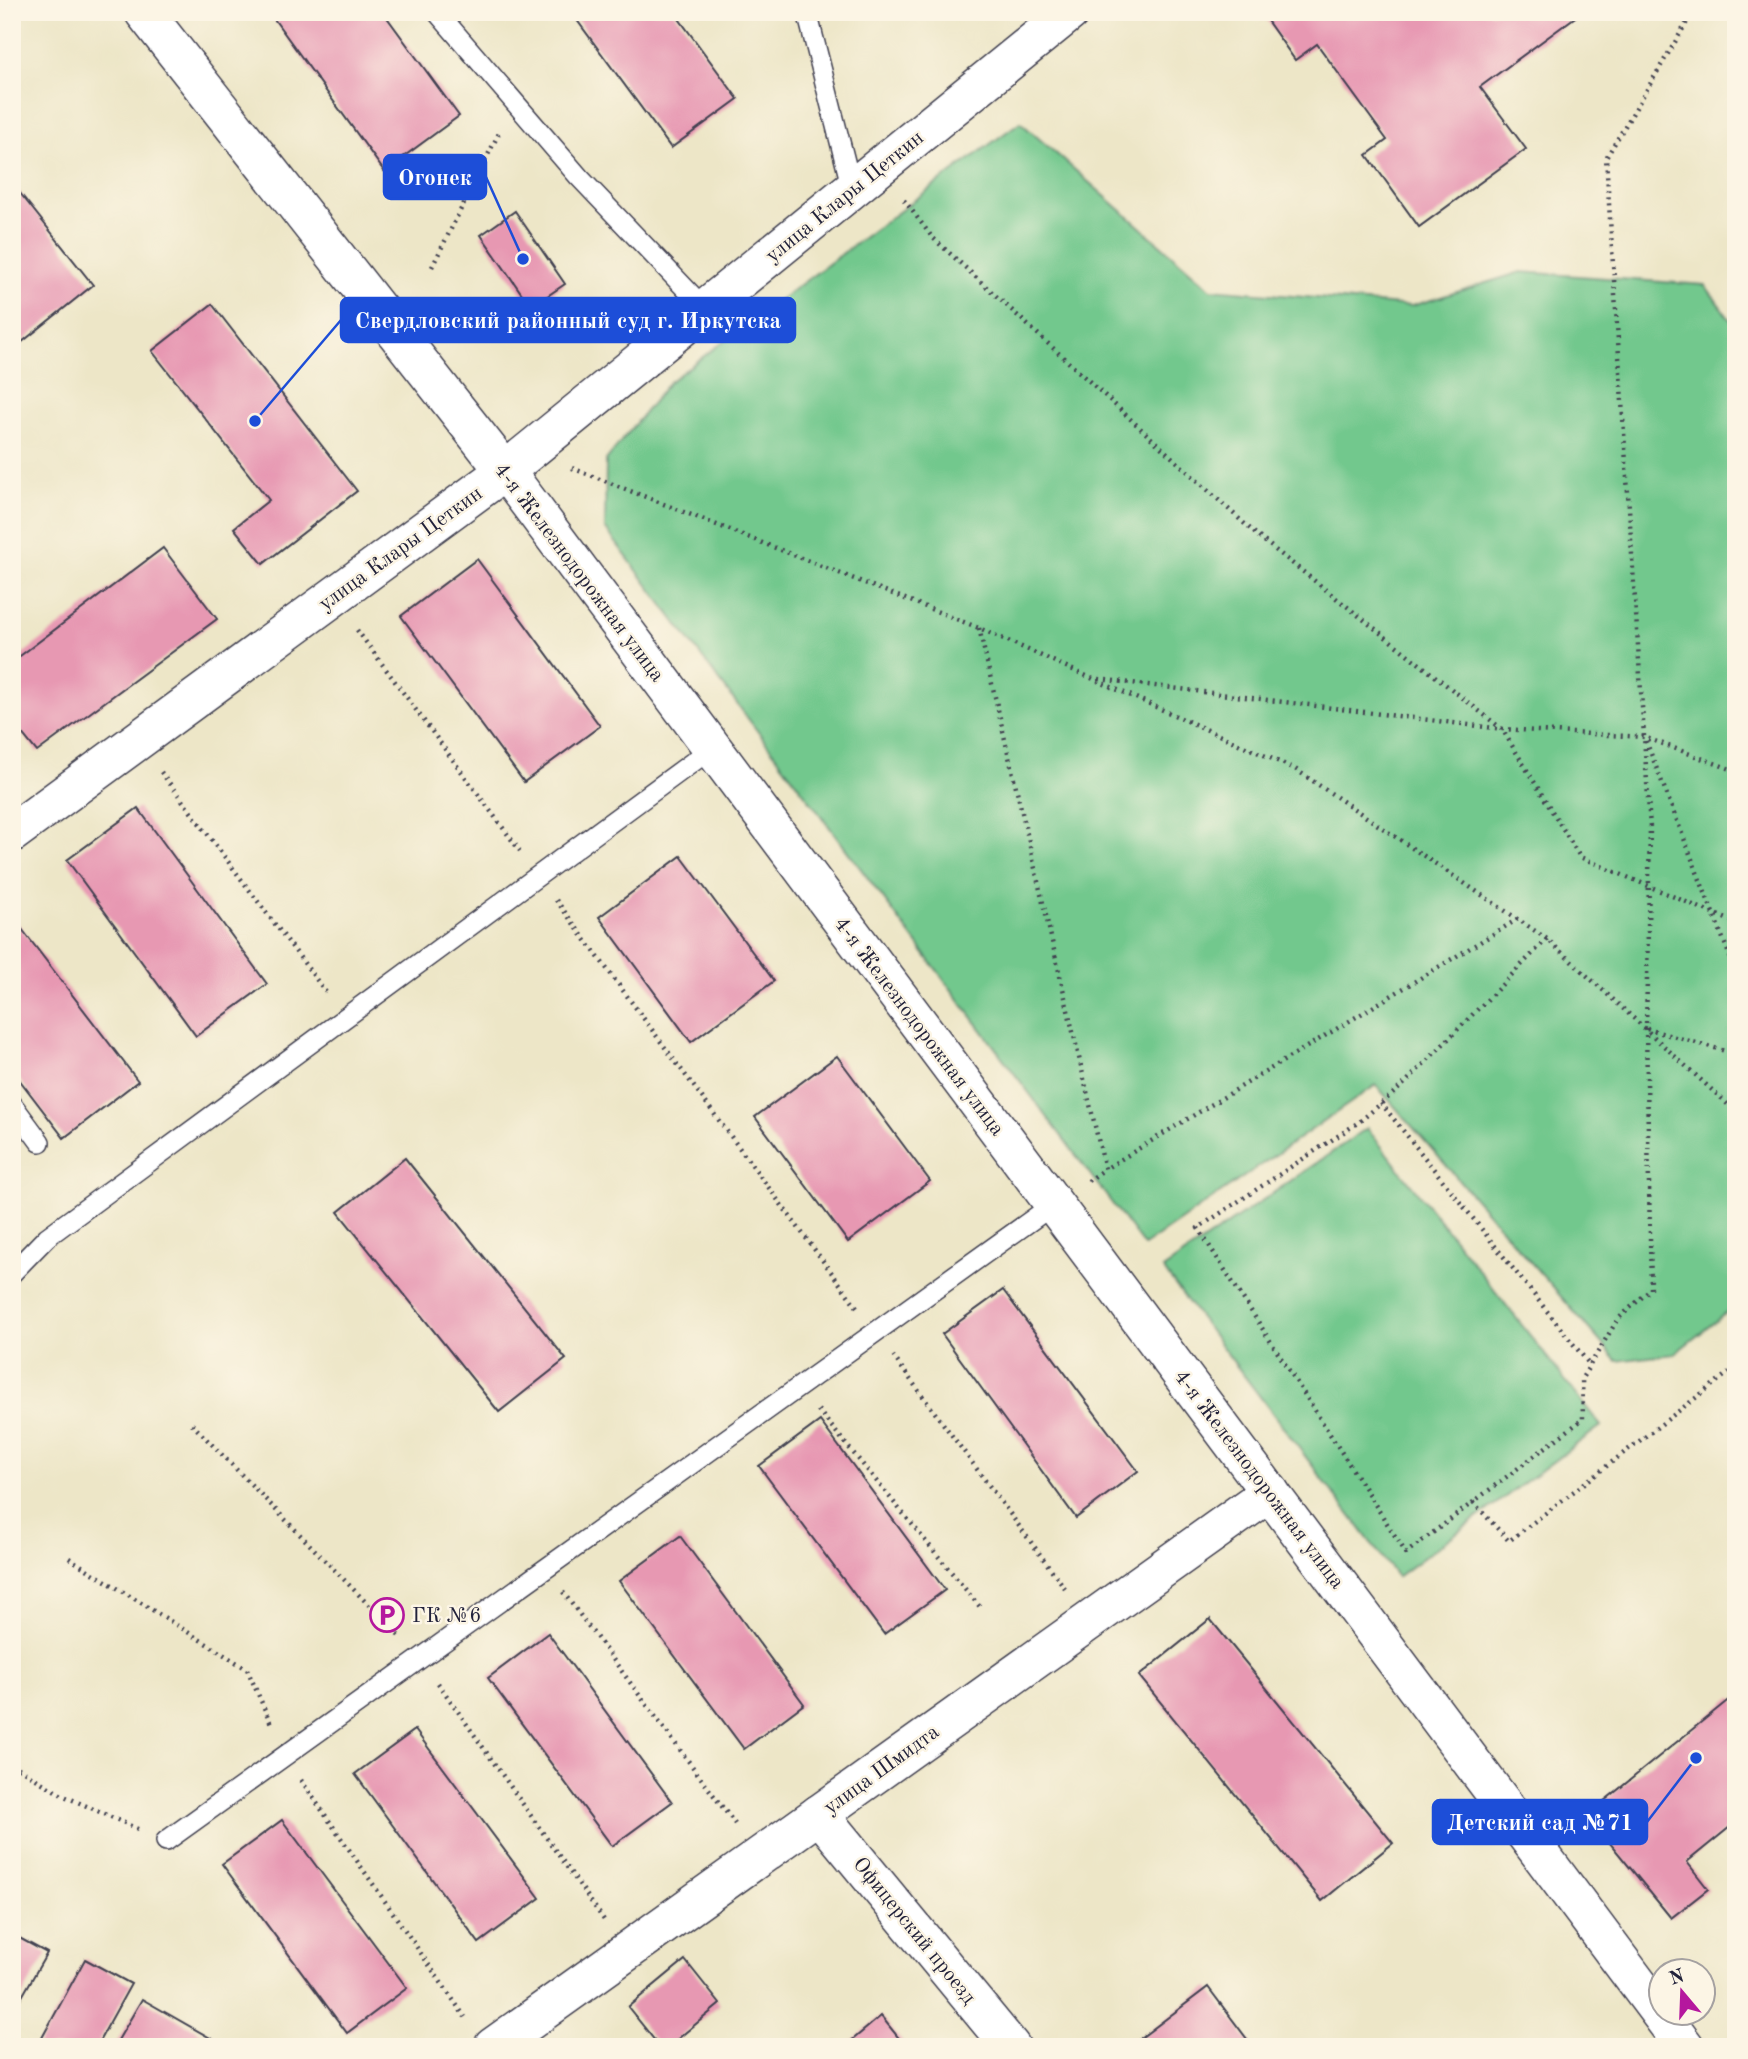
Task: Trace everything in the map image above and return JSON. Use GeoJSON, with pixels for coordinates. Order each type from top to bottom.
{"type":"FeatureCollection","features":[{"type":"Feature","properties":{"kind":"street","name":"4-я Железнодорожная улица"},"geometry":{"type":"LineString","coordinates":[[145,12],[505,471],[1685,2047]]}},
{"type":"Feature","properties":{"kind":"street","name":"улица Клары Цеткин"},"geometry":{"type":"LineString","coordinates":[[12,833],[505,471],[1070,12]]}},
{"type":"Feature","properties":{"kind":"street","name":"улица Шмидта"},"geometry":{"type":"LineString","coordinates":[[482,2037],[819,1814],[1269,1492]]}},
{"type":"Feature","properties":{"kind":"street","name":"Офицерский проезд"},"geometry":{"type":"LineString","coordinates":[[819,1814],[1011,2047]]}},
{"type":"Feature","properties":{"kind":"lane"},"geometry":{"type":"LineString","coordinates":[[437,12],[579,177],[705,309]]}},
{"type":"Feature","properties":{"kind":"lane"},"geometry":{"type":"LineString","coordinates":[[807,12],[852,189]]}},
{"type":"Feature","properties":{"kind":"lane"},"geometry":{"type":"LineString","coordinates":[[12,1273],[47,1237],[712,748]]}},
{"type":"Feature","properties":{"kind":"lane"},"geometry":{"type":"LineString","coordinates":[[12,1104],[40,1142]]}},
{"type":"Feature","properties":{"kind":"lane"},"geometry":{"type":"LineString","coordinates":[[166,1842],[1054,1204]]}},
{"type":"Feature","properties":{"kind":"path"},"geometry":{"type":"LineString","coordinates":[[1548,939],[1402,1086],[1359,1122],[1198,1228],[1406,1553],[1583,1419],[1582,1378],[1618,1320],[1651,1289],[1646,1029],[1650,828],[1606,158],[1693,12]]}},
{"type":"Feature","properties":{"kind":"path"},"geometry":{"type":"LineString","coordinates":[[432,267],[514,102]]}},
{"type":"Feature","properties":{"kind":"path"},"geometry":{"type":"LineString","coordinates":[[932,237],[1259,537],[1502,729],[1580,857],[1736,923]]}},
{"type":"Feature","properties":{"kind":"path"},"geometry":{"type":"LineString","coordinates":[[571,467],[979,628],[1295,769],[1548,939],[1736,1112]]}},
{"type":"Feature","properties":{"kind":"path"},"geometry":{"type":"LineString","coordinates":[[356,628],[1068,1592]]}},
{"type":"Feature","properties":{"kind":"path"},"geometry":{"type":"LineString","coordinates":[[979,628],[1105,1169],[1518,919]]}},
{"type":"Feature","properties":{"kind":"path"},"geometry":{"type":"LineString","coordinates":[[1092,678],[1502,729],[1644,737],[1736,771]]}},
{"type":"Feature","properties":{"kind":"path"},"geometry":{"type":"LineString","coordinates":[[1644,737],[1736,972]]}},
{"type":"Feature","properties":{"kind":"path"},"geometry":{"type":"LineString","coordinates":[[160,772],[345,1018]]}},
{"type":"Feature","properties":{"kind":"path"},"geometry":{"type":"LineString","coordinates":[[1646,1029],[1736,1054]]}},
{"type":"Feature","properties":{"kind":"path"},"geometry":{"type":"LineString","coordinates":[[1381,1103],[1590,1365]]}},
{"type":"Feature","properties":{"kind":"path"},"geometry":{"type":"LineString","coordinates":[[1473,1502],[1509,1541],[1736,1367]]}},
{"type":"Feature","properties":{"kind":"path"},"geometry":{"type":"LineString","coordinates":[[799,1387],[980,1607]]}},
{"type":"Feature","properties":{"kind":"path"},"geometry":{"type":"LineString","coordinates":[[192,1424],[421,1659],[608,1926]]}},
{"type":"Feature","properties":{"kind":"path"},"geometry":{"type":"LineString","coordinates":[[68,1558],[247,1669],[285,1756],[482,2037]]}},
{"type":"Feature","properties":{"kind":"path"},"geometry":{"type":"LineString","coordinates":[[546,1569],[740,1831]]}},
{"type":"Feature","properties":{"kind":"path"},"geometry":{"type":"LineString","coordinates":[[12,1764],[62,1795],[166,1842]]}},
{"type":"Feature","properties":{"kind":"green space"},"geometry":{"type":"Polygon","coordinates":[[[1020,122],[1211,289],[1412,306],[1521,272],[1705,285],[1736,328],[1736,1305],[1674,1354],[1617,1361],[1376,1085],[1144,1246],[605,528],[606,460],[669,382],[1020,122]]]}},
{"type":"Feature","properties":{"kind":"green space"},"geometry":{"type":"Polygon","coordinates":[[[1367,1128],[1601,1426],[1397,1577],[1163,1269],[1367,1128]]]}},
{"type":"Feature","properties":{"kind":"building"},"geometry":{"type":"Polygon","coordinates":[[[269,12],[383,12],[459,116],[384,171],[269,12]]]}},
{"type":"Feature","properties":{"kind":"building"},"geometry":{"type":"Polygon","coordinates":[[[571,12],[674,12],[738,99],[671,148],[571,12]]]}},
{"type":"Feature","properties":{"kind":"building"},"geometry":{"type":"Polygon","coordinates":[[[1261,12],[1582,12],[1480,87],[1526,149],[1419,227],[1367,155],[1387,140],[1317,44],[1295,60],[1261,12]]]}},
{"type":"Feature","properties":{"kind":"building"},"geometry":{"type":"Polygon","coordinates":[[[12,183],[93,285],[22,342],[12,330],[12,183]]]}},
{"type":"Feature","properties":{"kind":"building"},"geometry":{"type":"Polygon","coordinates":[[[515,211],[565,284],[531,307],[481,235],[515,211]]]}},
{"type":"Feature","properties":{"kind":"building"},"geometry":{"type":"Polygon","coordinates":[[[212,304],[357,491],[263,564],[234,528],[269,500],[152,351],[212,304]]]}},
{"type":"Feature","properties":{"kind":"building"},"geometry":{"type":"Polygon","coordinates":[[[163,548],[217,619],[37,752],[12,721],[12,662],[163,548]]]}},
{"type":"Feature","properties":{"kind":"building"},"geometry":{"type":"Polygon","coordinates":[[[477,559],[600,726],[524,782],[401,616],[477,559]]]}},
{"type":"Feature","properties":{"kind":"building"},"geometry":{"type":"Polygon","coordinates":[[[138,808],[267,984],[196,1036],[67,860],[138,808]]]}},
{"type":"Feature","properties":{"kind":"building"},"geometry":{"type":"Polygon","coordinates":[[[681,856],[774,981],[691,1042],[599,917],[681,856]]]}},
{"type":"Feature","properties":{"kind":"building"},"geometry":{"type":"Polygon","coordinates":[[[12,916],[138,1081],[64,1138],[12,1070],[12,916]]]}},
{"type":"Feature","properties":{"kind":"building"},"geometry":{"type":"Polygon","coordinates":[[[837,1056],[930,1181],[848,1242],[755,1117],[837,1056]]]}},
{"type":"Feature","properties":{"kind":"building"},"geometry":{"type":"Polygon","coordinates":[[[405,1158],[566,1359],[499,1412],[338,1212],[405,1158]]]}},
{"type":"Feature","properties":{"kind":"building"},"geometry":{"type":"Polygon","coordinates":[[[1003,1290],[1138,1471],[1076,1518],[942,1334],[1003,1290]]]}},
{"type":"Feature","properties":{"kind":"building"},"geometry":{"type":"Polygon","coordinates":[[[820,1421],[945,1590],[884,1634],[759,1466],[820,1421]]]}},
{"type":"Feature","properties":{"kind":"building"},"geometry":{"type":"Polygon","coordinates":[[[680,1536],[804,1704],[744,1749],[619,1581],[680,1536]]]}},
{"type":"Feature","properties":{"kind":"building"},"geometry":{"type":"Polygon","coordinates":[[[1210,1619],[1393,1843],[1322,1901],[1139,1676],[1210,1619]]]}},
{"type":"Feature","properties":{"kind":"building"},"geometry":{"type":"Polygon","coordinates":[[[548,1633],[672,1802],[612,1846],[488,1678],[548,1633]]]}},
{"type":"Feature","properties":{"kind":"building"},"geometry":{"type":"Polygon","coordinates":[[[1732,1697],[1736,1701],[1736,1822],[1687,1862],[1708,1889],[1671,1918],[1587,1815],[1732,1697]]]}},
{"type":"Feature","properties":{"kind":"building"},"geometry":{"type":"Polygon","coordinates":[[[415,1730],[540,1898],[479,1943],[355,1774],[415,1730]]]}},
{"type":"Feature","properties":{"kind":"building"},"geometry":{"type":"Polygon","coordinates":[[[282,1820],[407,1988],[347,2033],[222,1864],[282,1820]]]}},
{"type":"Feature","properties":{"kind":"building"},"geometry":{"type":"Polygon","coordinates":[[[12,1934],[47,1953],[12,2014],[12,1934]]]}},
{"type":"Feature","properties":{"kind":"building"},"geometry":{"type":"Polygon","coordinates":[[[85,1959],[131,1984],[96,2047],[37,2047],[85,1959]]]}},
{"type":"Feature","properties":{"kind":"building"},"geometry":{"type":"Polygon","coordinates":[[[685,1960],[720,2004],[668,2047],[660,2047],[628,2007],[685,1960]]]}},
{"type":"Feature","properties":{"kind":"building"},"geometry":{"type":"Polygon","coordinates":[[[1208,1987],[1253,2047],[1129,2047],[1208,1987]]]}},
{"type":"Feature","properties":{"kind":"building"},"geometry":{"type":"Polygon","coordinates":[[[142,1999],[226,2047],[114,2047],[142,1999]]]}},
{"type":"Feature","properties":{"kind":"building"},"geometry":{"type":"Polygon","coordinates":[[[881,2016],[906,2047],[844,2047],[881,2016]]]}},
{"type":"Feature","properties":{"kind":"place","name":"Огонек"},"geometry":{"type":"Point","coordinates":[523,259]}},
{"type":"Feature","properties":{"kind":"place","name":"Свердловский районный суд г. Иркутска"},"geometry":{"type":"Point","coordinates":[255,421]}},
{"type":"Feature","properties":{"kind":"place","name":"ГК №6"},"geometry":{"type":"Point","coordinates":[387,1615]}},
{"type":"Feature","properties":{"kind":"place","name":"Детский сад №71"},"geometry":{"type":"Point","coordinates":[1696,1758]}}]}
